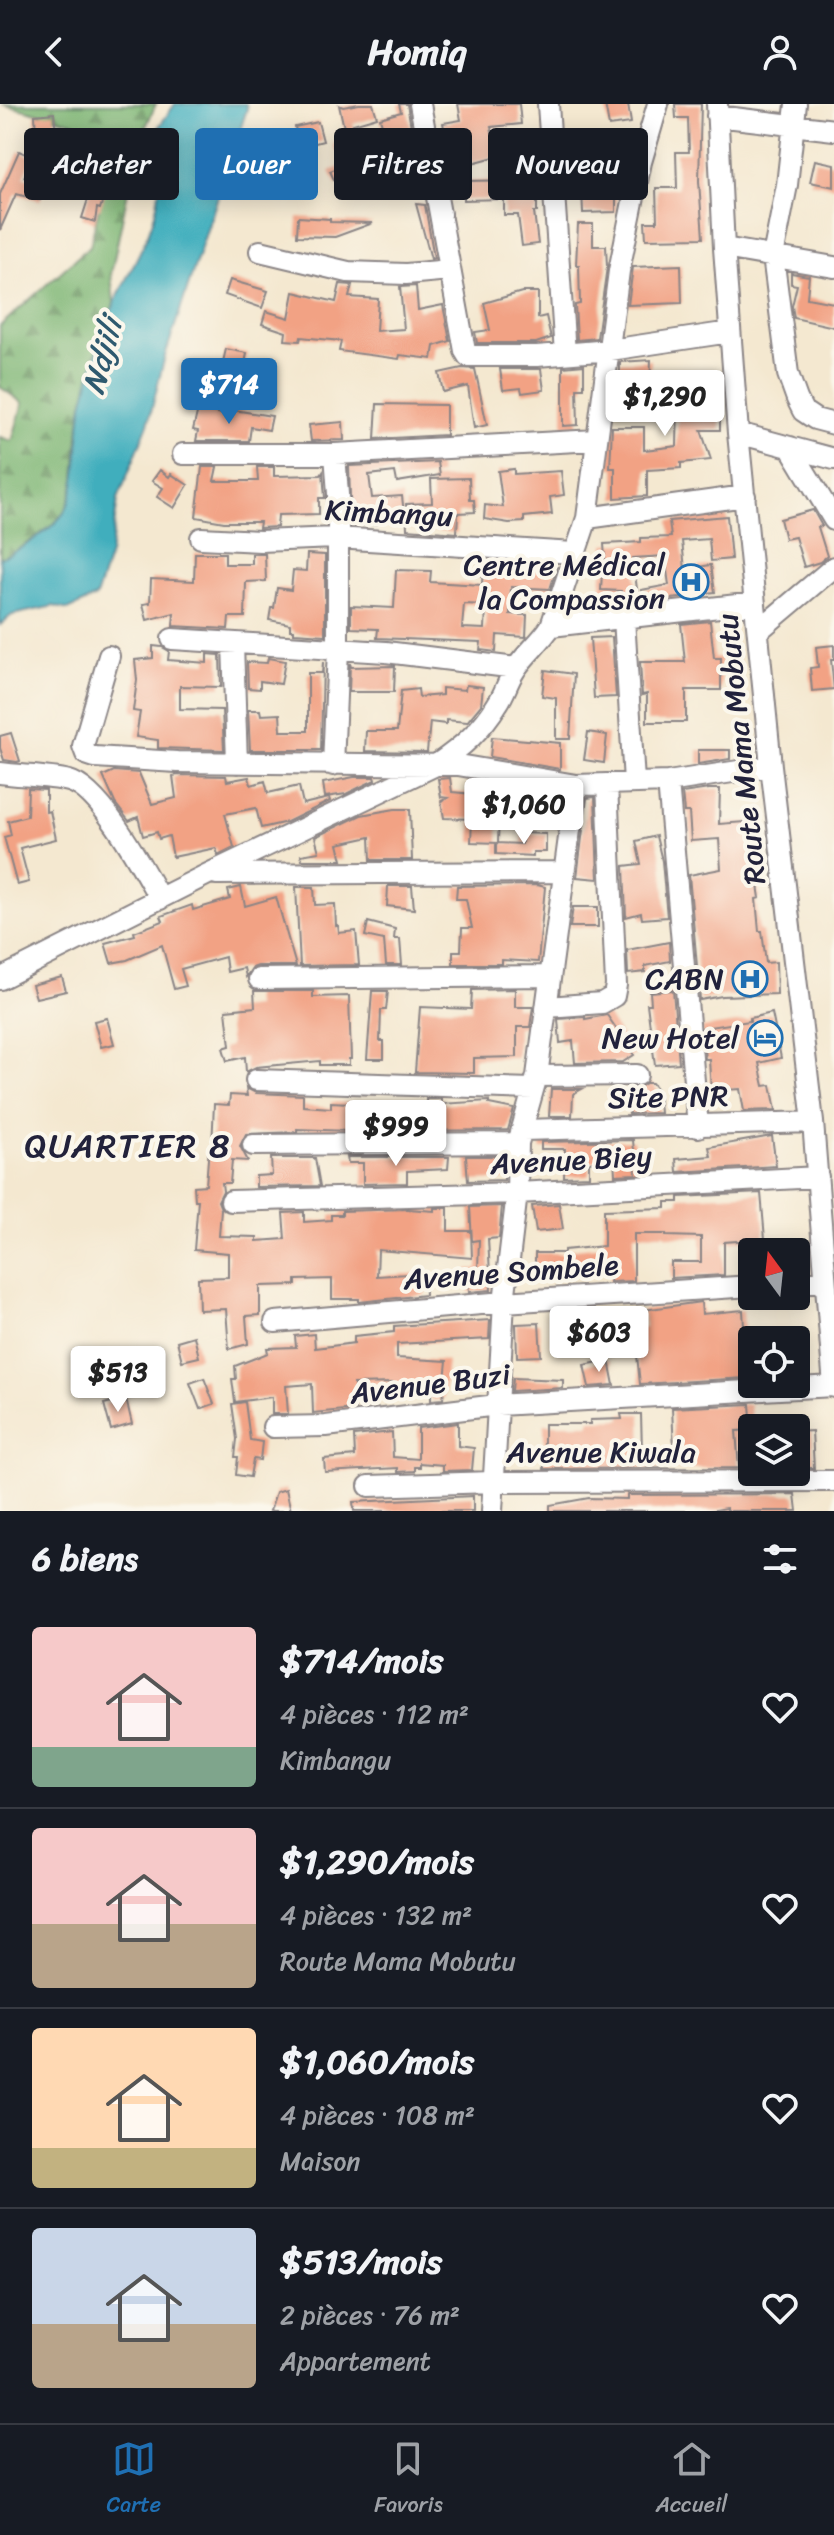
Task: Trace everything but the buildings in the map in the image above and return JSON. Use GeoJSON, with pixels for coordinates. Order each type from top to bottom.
{"type":"FeatureCollection","features":[{"type":"Feature","properties":{"kind":"street"},"geometry":{"type":"LineString","coordinates":[[420,104],[468,356],[610,350],[730,332]]}},
{"type":"Feature","properties":{"kind":"street"},"geometry":{"type":"LineString","coordinates":[[548,104],[565,354]]}},
{"type":"Feature","properties":{"kind":"street"},"geometry":{"type":"LineString","coordinates":[[0,979],[208,874],[436,765],[478,732],[498,705],[516,668],[542,641],[551,626],[587,518],[619,271],[641,162],[658,104]]}},
{"type":"Feature","properties":{"kind":"street"},"geometry":{"type":"LineString","coordinates":[[717,110],[794,114],[834,130]]}},
{"type":"Feature","properties":{"kind":"street","name":"Route Mama Mobutu"},"geometry":{"type":"LineString","coordinates":[[717,110],[738,433],[771,766],[813,1122],[834,1386]]}},
{"type":"Feature","properties":{"kind":"street"},"geometry":{"type":"LineString","coordinates":[[794,114],[787,185],[773,256],[788,374],[803,411],[815,419],[834,424]]}},
{"type":"Feature","properties":{"kind":"street"},"geometry":{"type":"LineString","coordinates":[[724,248],[834,267]]}},
{"type":"Feature","properties":{"kind":"street"},"geometry":{"type":"LineString","coordinates":[[260,251],[348,272],[406,274],[450,270]]}},
{"type":"Feature","properties":{"kind":"street"},"geometry":{"type":"LineString","coordinates":[[738,433],[834,459]]}},
{"type":"Feature","properties":{"kind":"street"},"geometry":{"type":"LineString","coordinates":[[183,454],[335,454],[596,440]]}},
{"type":"Feature","properties":{"kind":"street"},"geometry":{"type":"LineString","coordinates":[[790,447],[834,520]]}},
{"type":"Feature","properties":{"kind":"street"},"geometry":{"type":"LineString","coordinates":[[333,765],[338,649],[335,454]]}},
{"type":"Feature","properties":{"kind":"street"},"geometry":{"type":"LineString","coordinates":[[587,518],[745,496]]}},
{"type":"Feature","properties":{"kind":"street","name":"Kimbangu"},"geometry":{"type":"LineString","coordinates":[[201,538],[260,541],[336,538],[574,553]]}},
{"type":"Feature","properties":{"kind":"street"},"geometry":{"type":"LineString","coordinates":[[758,631],[834,567]]}},
{"type":"Feature","properties":{"kind":"street"},"geometry":{"type":"LineString","coordinates":[[551,626],[755,603]]}},
{"type":"Feature","properties":{"kind":"street"},"geometry":{"type":"LineString","coordinates":[[624,618],[634,782]]}},
{"type":"Feature","properties":{"kind":"street"},"geometry":{"type":"LineString","coordinates":[[172,639],[386,652],[516,668]]}},
{"type":"Feature","properties":{"kind":"street"},"geometry":{"type":"LineString","coordinates":[[233,644],[237,763]]}},
{"type":"Feature","properties":{"kind":"street"},"geometry":{"type":"LineString","coordinates":[[109,656],[83,746],[86,754],[95,757],[237,763],[458,765],[576,785],[668,782],[771,766]]}},
{"type":"Feature","properties":{"kind":"street"},"geometry":{"type":"LineString","coordinates":[[0,773],[70,781],[88,789],[128,844],[160,899]]}},
{"type":"Feature","properties":{"kind":"street"},"geometry":{"type":"LineString","coordinates":[[668,782],[698,1127]]}},
{"type":"Feature","properties":{"kind":"street"},"geometry":{"type":"LineString","coordinates":[[547,1007],[602,1003],[614,996],[607,784]]}},
{"type":"Feature","properties":{"kind":"street"},"geometry":{"type":"LineString","coordinates":[[492,1511],[504,1302],[517,1193],[520,1136],[535,1082],[547,1007],[562,872],[576,785]]}},
{"type":"Feature","properties":{"kind":"street"},"geometry":{"type":"LineString","coordinates":[[208,874],[562,872]]}},
{"type":"Feature","properties":{"kind":"street"},"geometry":{"type":"LineString","coordinates":[[259,979],[550,976]]}},
{"type":"Feature","properties":{"kind":"street"},"geometry":{"type":"LineString","coordinates":[[256,1080],[535,1082],[637,1075]]}},
{"type":"Feature","properties":{"kind":"street","name":"Site PNR"},"geometry":{"type":"LineString","coordinates":[[253,1145],[813,1122]]}},
{"type":"Feature","properties":{"kind":"street","name":"Avenue Biey"},"geometry":{"type":"LineString","coordinates":[[231,1201],[517,1193],[818,1177]]}},
{"type":"Feature","properties":{"kind":"street","name":"Avenue Sombele"},"geometry":{"type":"LineString","coordinates":[[275,1322],[504,1302],[738,1287]]}},
{"type":"Feature","properties":{"kind":"street","name":"Avenue Buzi"},"geometry":{"type":"LineString","coordinates":[[273,1427],[326,1426],[497,1405],[834,1386]]}},
{"type":"Feature","properties":{"kind":"street","name":"Avenue Kiwala"},"geometry":{"type":"LineString","coordinates":[[369,1486],[492,1482],[834,1481]]}},
{"type":"Feature","properties":{"kind":"green space"},"geometry":{"type":"Polygon","coordinates":[[[2,104],[156,104],[145,128],[78,128],[76,123],[2,104]]]}},
{"type":"Feature","properties":{"kind":"green space"},"geometry":{"type":"Polygon","coordinates":[[[101,200],[126,200],[111,274],[114,303],[83,404],[75,480],[67,510],[52,526],[0,558],[0,437],[12,441],[23,403],[0,387],[0,326],[90,246],[101,200]]]}},
{"type":"Feature","properties":{"kind":"water","name":"Ndjili"},"geometry":{"type":"Polygon","coordinates":[[[175,104],[246,104],[241,128],[195,128],[195,200],[217,200],[165,356],[148,424],[118,499],[110,554],[96,597],[68,610],[54,606],[12,615],[0,625],[0,558],[47,530],[67,507],[76,470],[83,405],[111,312],[145,242],[158,200],[179,200],[179,128],[158,128],[175,104]]]}},
{"type":"Feature","properties":{"kind":"place","name":"Centre Médical la Compassion"},"geometry":{"type":"Point","coordinates":[691,582]}},
{"type":"Feature","properties":{"kind":"place","name":"CABN"},"geometry":{"type":"Point","coordinates":[750,979]}},
{"type":"Feature","properties":{"kind":"place","name":"New Hotel"},"geometry":{"type":"Point","coordinates":[765,1038]}},
{"type":"Feature","properties":{"kind":"district","name":"QUARTIER 8"},"geometry":{"type":"Point","coordinates":[128,1145]}}]}
